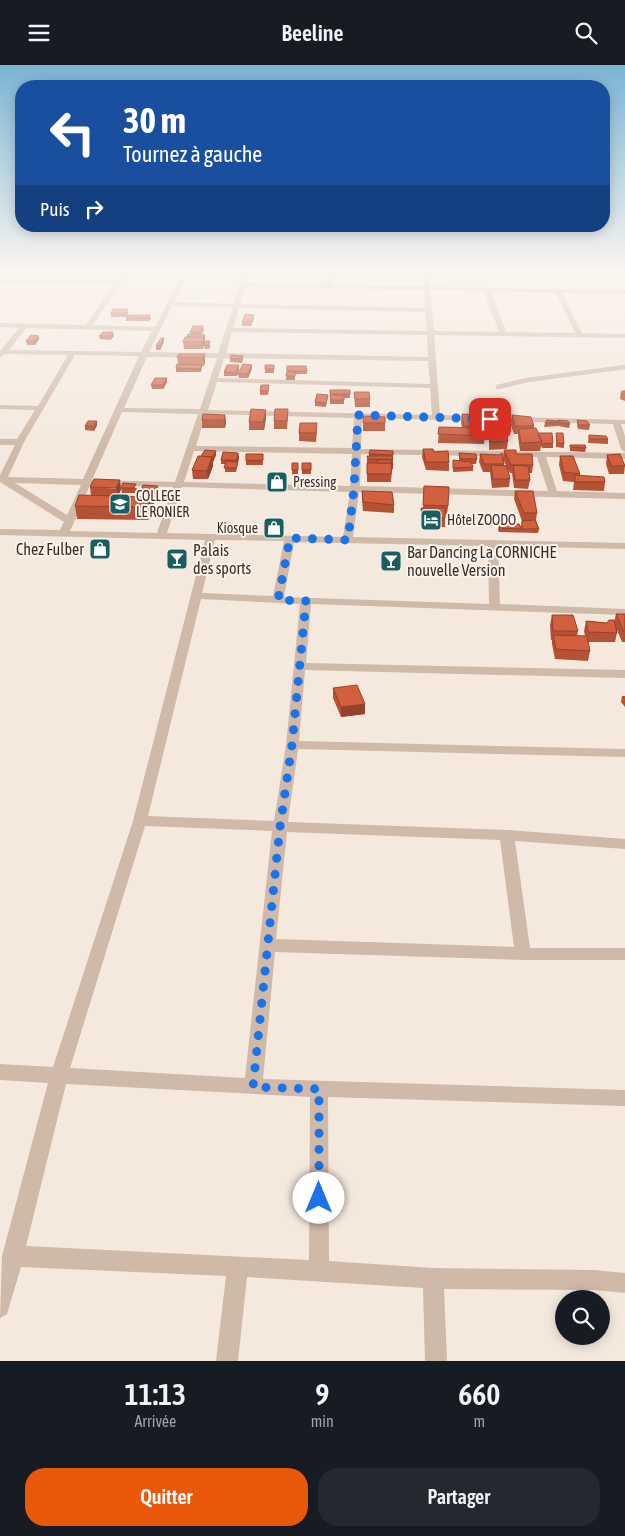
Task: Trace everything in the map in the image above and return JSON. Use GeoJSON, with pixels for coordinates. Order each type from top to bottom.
{"type":"FeatureCollection","features":[{"type":"Feature","properties":{"kind":"street"},"geometry":{"type":"LineString","coordinates":[[2,354],[20,331]]}},
{"type":"Feature","properties":{"kind":"street"},"geometry":{"type":"LineString","coordinates":[[64,533],[155,331]]}},
{"type":"Feature","properties":{"kind":"street"},"geometry":{"type":"LineString","coordinates":[[161,536],[214,381],[220,355],[228,331]]}},
{"type":"Feature","properties":{"kind":"street"},"geometry":{"type":"LineString","coordinates":[[328,331],[625,336]]}},
{"type":"Feature","properties":{"kind":"street"},"geometry":{"type":"LineString","coordinates":[[430,333],[436,417]]}},
{"type":"Feature","properties":{"kind":"street"},"geometry":{"type":"LineString","coordinates":[[2,354],[73,353],[431,359]]}},
{"type":"Feature","properties":{"kind":"street"},"geometry":{"type":"LineString","coordinates":[[1,480],[20,442],[73,353]]}},
{"type":"Feature","properties":{"kind":"street"},"geometry":{"type":"LineString","coordinates":[[214,381],[433,386]]}},
{"type":"Feature","properties":{"kind":"street"},"geometry":{"type":"LineString","coordinates":[[0,407],[41,408]]}},
{"type":"Feature","properties":{"kind":"street"},"geometry":{"type":"LineString","coordinates":[[120,410],[625,422]]}},
{"type":"Feature","properties":{"kind":"street"},"geometry":{"type":"LineString","coordinates":[[348,540],[357,451],[358,415]]}},
{"type":"Feature","properties":{"kind":"street"},"geometry":{"type":"LineString","coordinates":[[616,422],[625,449]]}},
{"type":"Feature","properties":{"kind":"street"},"geometry":{"type":"LineString","coordinates":[[0,442],[20,442]]}},
{"type":"Feature","properties":{"kind":"street"},"geometry":{"type":"LineString","coordinates":[[191,448],[625,456]]}},
{"type":"Feature","properties":{"kind":"street"},"geometry":{"type":"LineString","coordinates":[[541,455],[552,494]]}},
{"type":"Feature","properties":{"kind":"street"},"geometry":{"type":"LineString","coordinates":[[1,480],[179,483],[625,496]]}},
{"type":"Feature","properties":{"kind":"street"},"geometry":{"type":"LineString","coordinates":[[1,480],[70,521]]}},
{"type":"Feature","properties":{"kind":"street"},"geometry":{"type":"LineString","coordinates":[[0,532],[625,546]]}},
{"type":"Feature","properties":{"kind":"street"},"geometry":{"type":"LineString","coordinates":[[0,1307],[59,1075],[140,821],[211,537]]}},
{"type":"Feature","properties":{"kind":"street"},"geometry":{"type":"LineString","coordinates":[[278,600],[290,538]]}},
{"type":"Feature","properties":{"kind":"street"},"geometry":{"type":"LineString","coordinates":[[493,543],[495,608]]}},
{"type":"Feature","properties":{"kind":"street"},"geometry":{"type":"LineString","coordinates":[[197,595],[278,600],[625,612]]}},
{"type":"Feature","properties":{"kind":"street"},"geometry":{"type":"LineString","coordinates":[[253,1087],[280,827],[292,745],[306,601]]}},
{"type":"Feature","properties":{"kind":"street"},"geometry":{"type":"LineString","coordinates":[[300,666],[625,674]]}},
{"type":"Feature","properties":{"kind":"street"},"geometry":{"type":"LineString","coordinates":[[292,745],[625,753]]}},
{"type":"Feature","properties":{"kind":"street"},"geometry":{"type":"LineString","coordinates":[[140,821],[507,835],[625,845]]}},
{"type":"Feature","properties":{"kind":"street"},"geometry":{"type":"LineString","coordinates":[[507,835],[523,954]]}},
{"type":"Feature","properties":{"kind":"street"},"geometry":{"type":"LineString","coordinates":[[268,945],[523,954],[625,954]]}},
{"type":"Feature","properties":{"kind":"street"},"geometry":{"type":"LineString","coordinates":[[0,1072],[253,1087],[625,1097]]}},
{"type":"Feature","properties":{"kind":"street"},"geometry":{"type":"LineString","coordinates":[[319,1089],[319,1271]]}},
{"type":"Feature","properties":{"kind":"street"},"geometry":{"type":"LineString","coordinates":[[12,1256],[238,1266],[433,1278],[594,1280],[625,1283]]}},
{"type":"Feature","properties":{"kind":"street"},"geometry":{"type":"LineString","coordinates":[[227,1361],[238,1266]]}},
{"type":"Feature","properties":{"kind":"street"},"geometry":{"type":"LineString","coordinates":[[433,1278],[436,1361]]}},
{"type":"Feature","properties":{"kind":"lane"},"geometry":{"type":"LineString","coordinates":[[498,387],[527,380],[625,367]]}},
{"type":"Feature","properties":{"kind":"building"},"geometry":{"type":"Polygon","coordinates":[[[103,332],[113,332],[110,336],[99,336],[103,332]]]}},
{"type":"Feature","properties":{"kind":"building"},"geometry":{"type":"Polygon","coordinates":[[[188,334],[205,335],[204,337],[187,337],[188,334]]]}},
{"type":"Feature","properties":{"kind":"building"},"geometry":{"type":"Polygon","coordinates":[[[31,335],[39,336],[34,341],[26,341],[31,335]]]}},
{"type":"Feature","properties":{"kind":"building"},"geometry":{"type":"Polygon","coordinates":[[[185,337],[204,337],[203,342],[183,342],[185,337]]]}},
{"type":"Feature","properties":{"kind":"building"},"geometry":{"type":"Polygon","coordinates":[[[161,338],[164,338],[160,346],[156,346],[161,338]]]}},
{"type":"Feature","properties":{"kind":"building"},"geometry":{"type":"Polygon","coordinates":[[[206,341],[210,341],[209,345],[204,345],[206,341]]]}},
{"type":"Feature","properties":{"kind":"building"},"geometry":{"type":"Polygon","coordinates":[[[179,354],[205,354],[203,358],[177,357],[179,354]]]}},
{"type":"Feature","properties":{"kind":"building"},"geometry":{"type":"Polygon","coordinates":[[[231,355],[243,356],[242,359],[230,359],[231,355]]]}},
{"type":"Feature","properties":{"kind":"building"},"geometry":{"type":"Polygon","coordinates":[[[177,364],[202,365],[201,369],[176,368],[177,364]]]}},
{"type":"Feature","properties":{"kind":"building"},"geometry":{"type":"Polygon","coordinates":[[[243,364],[252,365],[247,374],[238,374],[243,364]]]}},
{"type":"Feature","properties":{"kind":"building"},"geometry":{"type":"Polygon","coordinates":[[[227,365],[239,365],[236,373],[224,372],[227,365]]]}},
{"type":"Feature","properties":{"kind":"building"},"geometry":{"type":"Polygon","coordinates":[[[265,365],[274,365],[274,369],[265,369],[265,365]]]}},
{"type":"Feature","properties":{"kind":"building"},"geometry":{"type":"Polygon","coordinates":[[[287,366],[306,366],[307,371],[287,371],[287,366]]]}},
{"type":"Feature","properties":{"kind":"building"},"geometry":{"type":"Polygon","coordinates":[[[287,372],[295,372],[295,376],[286,376],[287,372]]]}},
{"type":"Feature","properties":{"kind":"building"},"geometry":{"type":"Polygon","coordinates":[[[155,378],[167,378],[163,385],[151,385],[155,378]]]}},
{"type":"Feature","properties":{"kind":"building"},"geometry":{"type":"Polygon","coordinates":[[[261,385],[269,385],[268,391],[260,391],[261,385]]]}},
{"type":"Feature","properties":{"kind":"building"},"geometry":{"type":"Polygon","coordinates":[[[330,390],[350,390],[350,394],[330,394],[330,390]]]}},
{"type":"Feature","properties":{"kind":"building"},"geometry":{"type":"Polygon","coordinates":[[[354,392],[369,392],[370,399],[355,399],[354,392]]]}},
{"type":"Feature","properties":{"kind":"building"},"geometry":{"type":"Polygon","coordinates":[[[317,394],[328,395],[326,403],[315,402],[317,394]]]}},
{"type":"Feature","properties":{"kind":"building"},"geometry":{"type":"Polygon","coordinates":[[[330,395],[344,395],[344,400],[331,400],[330,395]]]}},
{"type":"Feature","properties":{"kind":"building"},"geometry":{"type":"Polygon","coordinates":[[[251,409],[266,410],[263,422],[249,422],[251,409]]]}},
{"type":"Feature","properties":{"kind":"building"},"geometry":{"type":"Polygon","coordinates":[[[275,409],[288,409],[287,421],[274,421],[275,409]]]}},
{"type":"Feature","properties":{"kind":"building"},"geometry":{"type":"Polygon","coordinates":[[[203,414],[225,415],[224,420],[202,420],[203,414]]]}},
{"type":"Feature","properties":{"kind":"building"},"geometry":{"type":"Polygon","coordinates":[[[462,414],[487,415],[486,427],[464,426],[462,414]]]}},
{"type":"Feature","properties":{"kind":"building"},"geometry":{"type":"Polygon","coordinates":[[[512,415],[531,417],[534,426],[515,426],[512,415]]]}},
{"type":"Feature","properties":{"kind":"building"},"geometry":{"type":"Polygon","coordinates":[[[363,416],[385,417],[385,423],[363,423],[363,416]]]}},
{"type":"Feature","properties":{"kind":"building"},"geometry":{"type":"Polygon","coordinates":[[[547,420],[568,421],[570,424],[558,422],[545,423],[547,420]]]}},
{"type":"Feature","properties":{"kind":"building"},"geometry":{"type":"Polygon","coordinates":[[[577,420],[587,421],[590,425],[579,425],[577,420]]]}},
{"type":"Feature","properties":{"kind":"building"},"geometry":{"type":"Polygon","coordinates":[[[88,421],[97,421],[94,426],[85,426],[88,421]]]}},
{"type":"Feature","properties":{"kind":"building"},"geometry":{"type":"Polygon","coordinates":[[[300,423],[317,423],[316,433],[299,433],[300,423]]]}},
{"type":"Feature","properties":{"kind":"building"},"geometry":{"type":"Polygon","coordinates":[[[439,427],[482,428],[485,436],[438,434],[439,427]]]}},
{"type":"Feature","properties":{"kind":"building"},"geometry":{"type":"Polygon","coordinates":[[[490,428],[505,428],[508,441],[490,442],[490,428]]]}},
{"type":"Feature","properties":{"kind":"building"},"geometry":{"type":"Polygon","coordinates":[[[536,428],[542,442],[521,443],[519,429],[536,428]]]}},
{"type":"Feature","properties":{"kind":"building"},"geometry":{"type":"Polygon","coordinates":[[[538,433],[552,433],[553,443],[542,444],[538,433]]]}},
{"type":"Feature","properties":{"kind":"building"},"geometry":{"type":"Polygon","coordinates":[[[556,433],[563,433],[564,444],[557,443],[556,433]]]}},
{"type":"Feature","properties":{"kind":"building"},"geometry":{"type":"Polygon","coordinates":[[[589,435],[606,436],[608,439],[589,439],[589,435]]]}},
{"type":"Feature","properties":{"kind":"building"},"geometry":{"type":"Polygon","coordinates":[[[570,445],[585,445],[586,448],[570,447],[570,445]]]}},
{"type":"Feature","properties":{"kind":"building"},"geometry":{"type":"Polygon","coordinates":[[[423,449],[433,449],[434,452],[448,451],[449,462],[426,462],[423,449]]]}},
{"type":"Feature","properties":{"kind":"building"},"geometry":{"type":"Polygon","coordinates":[[[205,450],[216,451],[212,458],[201,456],[205,450]]]}},
{"type":"Feature","properties":{"kind":"building"},"geometry":{"type":"Polygon","coordinates":[[[370,450],[393,451],[393,455],[369,454],[370,450]]]}},
{"type":"Feature","properties":{"kind":"building"},"geometry":{"type":"Polygon","coordinates":[[[504,450],[516,450],[516,454],[532,454],[533,465],[511,465],[504,450]]]}},
{"type":"Feature","properties":{"kind":"building"},"geometry":{"type":"Polygon","coordinates":[[[223,452],[238,453],[237,460],[221,460],[223,452]]]}},
{"type":"Feature","properties":{"kind":"building"},"geometry":{"type":"Polygon","coordinates":[[[459,453],[476,454],[477,459],[460,459],[459,453]]]}},
{"type":"Feature","properties":{"kind":"building"},"geometry":{"type":"Polygon","coordinates":[[[502,453],[504,464],[484,464],[480,454],[499,455],[502,453]]]}},
{"type":"Feature","properties":{"kind":"building"},"geometry":{"type":"Polygon","coordinates":[[[246,454],[263,454],[263,460],[246,461],[246,454]]]}},
{"type":"Feature","properties":{"kind":"building"},"geometry":{"type":"Polygon","coordinates":[[[620,454],[625,466],[611,466],[607,455],[620,454]]]}},
{"type":"Feature","properties":{"kind":"building"},"geometry":{"type":"Polygon","coordinates":[[[198,456],[212,457],[207,471],[192,470],[198,456]]]}},
{"type":"Feature","properties":{"kind":"building"},"geometry":{"type":"Polygon","coordinates":[[[367,456],[392,456],[393,459],[368,459],[367,456]]]}},
{"type":"Feature","properties":{"kind":"building"},"geometry":{"type":"Polygon","coordinates":[[[560,456],[573,456],[580,474],[564,472],[560,456]]]}},
{"type":"Feature","properties":{"kind":"building"},"geometry":{"type":"Polygon","coordinates":[[[377,460],[391,460],[393,465],[392,463],[377,463],[377,460]]]}},
{"type":"Feature","properties":{"kind":"building"},"geometry":{"type":"Polygon","coordinates":[[[453,460],[471,462],[473,467],[453,468],[453,460]]]}},
{"type":"Feature","properties":{"kind":"building"},"geometry":{"type":"Polygon","coordinates":[[[226,461],[238,462],[236,468],[224,468],[226,461]]]}},
{"type":"Feature","properties":{"kind":"building"},"geometry":{"type":"Polygon","coordinates":[[[292,463],[298,463],[298,470],[292,470],[292,463]]]}},
{"type":"Feature","properties":{"kind":"building"},"geometry":{"type":"Polygon","coordinates":[[[302,463],[311,463],[311,470],[302,470],[302,463]]]}},
{"type":"Feature","properties":{"kind":"building"},"geometry":{"type":"Polygon","coordinates":[[[367,463],[392,463],[391,474],[367,474],[367,463]]]}},
{"type":"Feature","properties":{"kind":"building"},"geometry":{"type":"Polygon","coordinates":[[[491,465],[507,466],[510,479],[493,479],[491,465]]]}},
{"type":"Feature","properties":{"kind":"building"},"geometry":{"type":"Polygon","coordinates":[[[513,465],[528,466],[530,480],[515,480],[513,465]]]}},
{"type":"Feature","properties":{"kind":"building"},"geometry":{"type":"Polygon","coordinates":[[[575,475],[604,477],[605,482],[575,482],[575,475]]]}},
{"type":"Feature","properties":{"kind":"building"},"geometry":{"type":"Polygon","coordinates":[[[94,479],[120,480],[116,488],[90,487],[94,479]]]}},
{"type":"Feature","properties":{"kind":"building"},"geometry":{"type":"Polygon","coordinates":[[[123,483],[136,484],[134,488],[121,488],[123,483]]]}},
{"type":"Feature","properties":{"kind":"building"},"geometry":{"type":"Polygon","coordinates":[[[143,485],[158,486],[156,490],[141,490],[143,485]]]}},
{"type":"Feature","properties":{"kind":"building"},"geometry":{"type":"Polygon","coordinates":[[[424,486],[449,487],[448,506],[423,505],[424,486]]]}},
{"type":"Feature","properties":{"kind":"building"},"geometry":{"type":"Polygon","coordinates":[[[153,491],[159,491],[157,497],[151,497],[153,491]]]}},
{"type":"Feature","properties":{"kind":"building"},"geometry":{"type":"Polygon","coordinates":[[[362,491],[392,492],[394,505],[363,502],[362,491]]]}},
{"type":"Feature","properties":{"kind":"building"},"geometry":{"type":"Polygon","coordinates":[[[515,491],[533,491],[537,513],[524,513],[515,491]]]}},
{"type":"Feature","properties":{"kind":"building"},"geometry":{"type":"Polygon","coordinates":[[[79,495],[150,497],[147,507],[75,506],[79,495]]]}},
{"type":"Feature","properties":{"kind":"building"},"geometry":{"type":"Polygon","coordinates":[[[421,508],[445,508],[445,518],[422,517],[421,508]]]}},
{"type":"Feature","properties":{"kind":"building"},"geometry":{"type":"Polygon","coordinates":[[[535,520],[539,529],[522,529],[522,521],[535,520]]]}},
{"type":"Feature","properties":{"kind":"building"},"geometry":{"type":"Polygon","coordinates":[[[519,524],[522,529],[500,528],[499,525],[519,524]]]}},
{"type":"Feature","properties":{"kind":"building"},"geometry":{"type":"Polygon","coordinates":[[[616,614],[625,614],[625,632],[624,632],[616,614]]]}},
{"type":"Feature","properties":{"kind":"building"},"geometry":{"type":"Polygon","coordinates":[[[552,615],[573,615],[578,631],[553,631],[552,615]]]}},
{"type":"Feature","properties":{"kind":"building"},"geometry":{"type":"Polygon","coordinates":[[[609,620],[614,620],[617,633],[588,632],[586,621],[607,623],[609,620]]]}},
{"type":"Feature","properties":{"kind":"building"},"geometry":{"type":"Polygon","coordinates":[[[553,635],[587,636],[590,651],[556,649],[553,635]]]}},
{"type":"Feature","properties":{"kind":"building"},"geometry":{"type":"Polygon","coordinates":[[[357,685],[365,704],[341,707],[333,688],[357,685]]]}},
{"type":"Feature","properties":{"kind":"place","name":"Pressing"},"geometry":{"type":"Point","coordinates":[277,482]}},
{"type":"Feature","properties":{"kind":"place","name":"COLLEGE LE RONIER"},"geometry":{"type":"Point","coordinates":[120,504]}},
{"type":"Feature","properties":{"kind":"place","name":"Hôtel ZOODO"},"geometry":{"type":"Point","coordinates":[431,520]}},
{"type":"Feature","properties":{"kind":"place","name":"Kiosque"},"geometry":{"type":"Point","coordinates":[274,528]}},
{"type":"Feature","properties":{"kind":"place","name":"Chez Fulber"},"geometry":{"type":"Point","coordinates":[100,549]}},
{"type":"Feature","properties":{"kind":"place","name":"Palais des sports"},"geometry":{"type":"Point","coordinates":[177,559]}},
{"type":"Feature","properties":{"kind":"place","name":"Bar Dancing La CORNICHE nouvelle Version"},"geometry":{"type":"Point","coordinates":[391,561]}},
{"type":"Feature","properties":{"kind":"route"},"geometry":{"type":"LineString","coordinates":[[319,1198],[319,1089],[253,1087],[280,827],[292,745],[306,601],[278,600],[290,538],[348,540],[357,451],[358,415],[490,419]]}}]}
